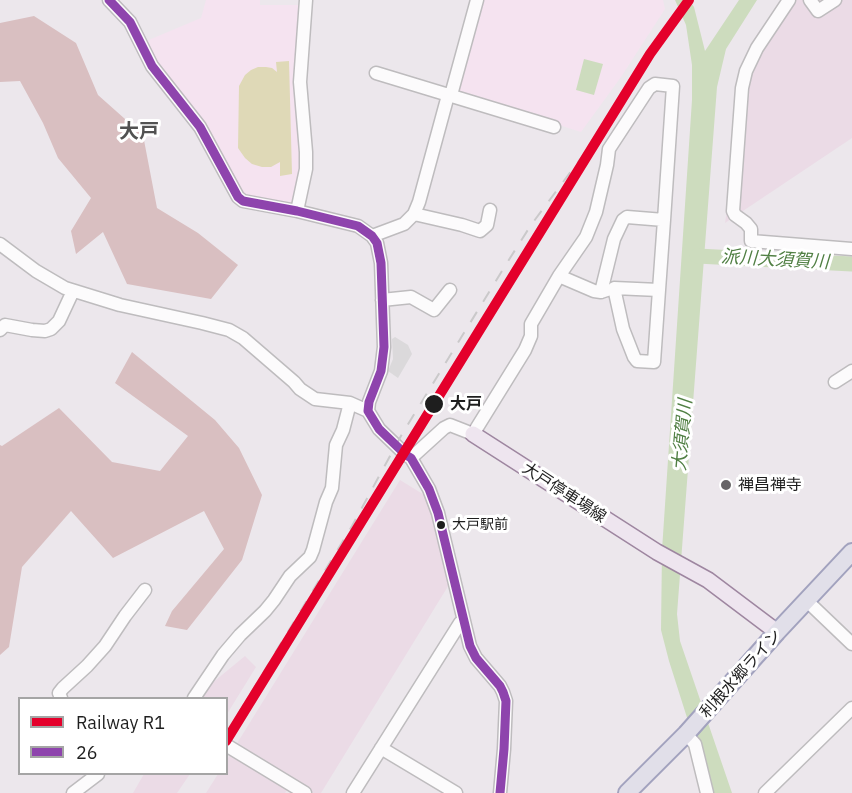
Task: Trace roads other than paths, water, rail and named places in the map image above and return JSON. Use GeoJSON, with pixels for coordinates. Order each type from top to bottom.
{"type":"FeatureCollection","features":[{"type":"Feature","properties":{"kind":"highway","name":"利根水郷ライン"},"geometry":{"type":"LineString","coordinates":[[627,793],[710,709],[777,632],[852,552]]}},
{"type":"Feature","properties":{"kind":"main road","name":"大戸停車場線"},"geometry":{"type":"LineString","coordinates":[[472,434],[657,552],[708,580],[777,632]]}},
{"type":"Feature","properties":{"kind":"street"},"geometry":{"type":"LineString","coordinates":[[109,0],[130,22],[152,66],[200,127],[238,197],[243,201],[358,226],[372,236],[377,243],[380,255],[384,347],[381,371],[369,402],[368,411]]}},
{"type":"Feature","properties":{"kind":"street"},"geometry":{"type":"LineString","coordinates":[[297,211],[306,169],[300,82],[306,0]]}},
{"type":"Feature","properties":{"kind":"street"},"geometry":{"type":"LineString","coordinates":[[372,236],[404,224],[414,214],[447,99],[451,95],[477,0]]}},
{"type":"Feature","properties":{"kind":"street"},"geometry":{"type":"LineString","coordinates":[[789,0],[757,48],[741,88],[733,211],[751,228],[751,241],[852,249]]}},
{"type":"Feature","properties":{"kind":"street"},"geometry":{"type":"LineString","coordinates":[[810,0],[818,11],[835,0]]}},
{"type":"Feature","properties":{"kind":"street"},"geometry":{"type":"LineString","coordinates":[[376,73],[554,127]]}},
{"type":"Feature","properties":{"kind":"street"},"geometry":{"type":"LineString","coordinates":[[411,458],[450,425],[472,434],[525,350],[531,336],[531,324],[585,237],[596,212],[609,149],[649,88],[655,84],[673,87],[654,362],[638,361],[634,357],[623,329],[614,288]]}},
{"type":"Feature","properties":{"kind":"street"},"geometry":{"type":"LineString","coordinates":[[414,214],[480,231],[487,225],[490,210]]}},
{"type":"Feature","properties":{"kind":"street"},"geometry":{"type":"LineString","coordinates":[[601,292],[615,239],[623,220],[627,217],[664,220]]}},
{"type":"Feature","properties":{"kind":"street"},"geometry":{"type":"LineString","coordinates":[[0,244],[53,282],[73,291],[120,305],[229,330],[243,338],[300,389],[315,399],[351,404],[368,411],[379,429],[411,458],[429,489],[438,513],[470,646],[500,686],[506,701],[500,793]]}},
{"type":"Feature","properties":{"kind":"street"},"geometry":{"type":"LineString","coordinates":[[559,276],[601,292],[614,288],[659,290]]}},
{"type":"Feature","properties":{"kind":"street"},"geometry":{"type":"LineString","coordinates":[[382,300],[411,297],[434,310],[450,290]]}},
{"type":"Feature","properties":{"kind":"street"},"geometry":{"type":"LineString","coordinates":[[0,330],[5,325],[39,331],[51,329],[59,321],[73,291]]}},
{"type":"Feature","properties":{"kind":"street"},"geometry":{"type":"LineString","coordinates":[[836,382],[852,371]]}},
{"type":"Feature","properties":{"kind":"street"},"geometry":{"type":"LineString","coordinates":[[195,697],[223,655],[265,611],[290,576],[310,557],[314,550],[326,502],[332,488],[336,445],[351,404]]}},
{"type":"Feature","properties":{"kind":"street"},"geometry":{"type":"LineString","coordinates":[[60,697],[59,693],[63,687],[105,646],[145,590]]}},
{"type":"Feature","properties":{"kind":"street"},"geometry":{"type":"LineString","coordinates":[[806,600],[852,644]]}},
{"type":"Feature","properties":{"kind":"street"},"geometry":{"type":"LineString","coordinates":[[353,793],[463,621]]}},
{"type":"Feature","properties":{"kind":"street"},"geometry":{"type":"LineString","coordinates":[[765,793],[852,708]]}},
{"type":"Feature","properties":{"kind":"street"},"geometry":{"type":"LineString","coordinates":[[688,732],[695,744],[707,793]]}},
{"type":"Feature","properties":{"kind":"street"},"geometry":{"type":"LineString","coordinates":[[228,746],[305,793]]}},
{"type":"Feature","properties":{"kind":"street"},"geometry":{"type":"LineString","coordinates":[[381,748],[456,793]]}},
{"type":"Feature","properties":{"kind":"street"},"geometry":{"type":"LineString","coordinates":[[73,793],[97,775]]}},
{"type":"Feature","properties":{"kind":"water","name":"大須賀川"},"geometry":{"type":"Polygon","coordinates":[[[675,0],[689,0],[694,7],[705,51],[739,0],[757,0],[726,49],[717,87],[677,614],[680,641],[732,793],[711,793],[661,630],[662,550],[692,100],[692,65],[686,25],[675,0]]]}},
{"type":"Feature","properties":{"kind":"water"},"geometry":{"type":"Polygon","coordinates":[[[584,59],[603,64],[594,95],[576,90],[584,59]]]}},
{"type":"Feature","properties":{"kind":"waterway","name":"派川大須賀川"},"geometry":{"type":"LineString","coordinates":[[697,256],[852,264]]}},
{"type":"Feature","properties":{"kind":"railway"},"geometry":{"type":"LineString","coordinates":[[228,732],[352,526],[402,434],[505,266],[531,225],[610,119]]}},
{"type":"Feature","properties":{"kind":"rail line","name":"R1"},"geometry":{"type":"LineString","coordinates":[[228,738],[650,54],[689,0]]}},
{"type":"Feature","properties":{"kind":"place","name":"大戸"},"geometry":{"type":"Point","coordinates":[434,404]}},
{"type":"Feature","properties":{"kind":"place","name":"禅昌禅寺"},"geometry":{"type":"Point","coordinates":[726,485]}},
{"type":"Feature","properties":{"kind":"place","name":"大戸駅前"},"geometry":{"type":"Point","coordinates":[441,525]}},
{"type":"Feature","properties":{"kind":"district","name":"大戸"},"geometry":{"type":"Point","coordinates":[139,132]}}]}
